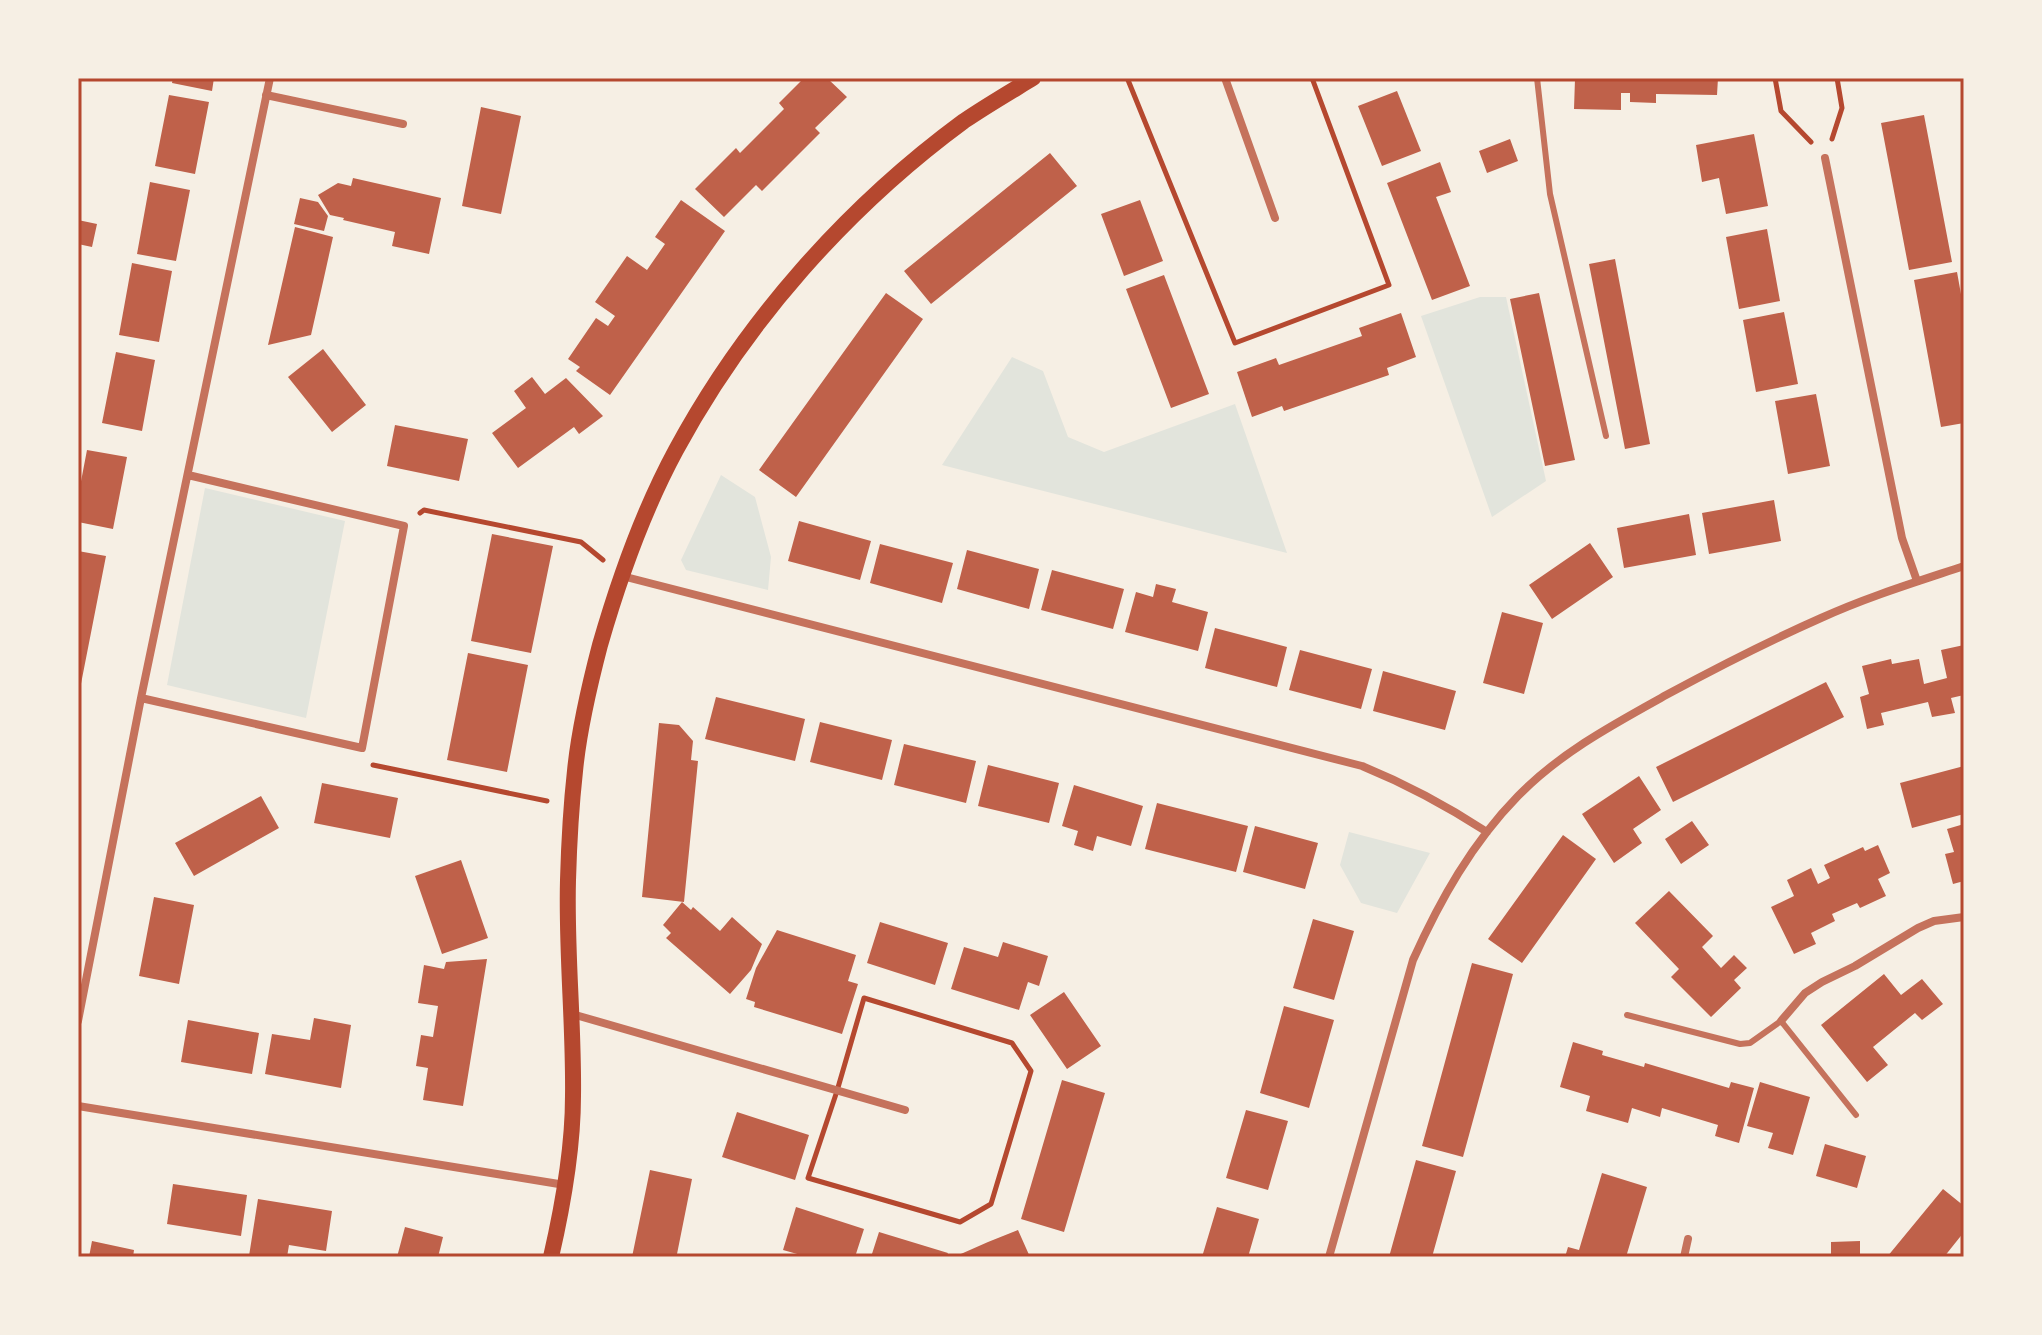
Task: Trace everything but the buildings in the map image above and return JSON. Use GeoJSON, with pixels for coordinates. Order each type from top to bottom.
{"type":"FeatureCollection","features":[{"type":"Feature","properties":{"kind":"main road"},"geometry":{"type":"LineString","coordinates":[[551,1257],[566,1185],[573,1100],[568,881],[575,770],[588,696],[606,623],[647,512],[676,450],[712,391],[751,333],[791,284],[834,236],[890,182],[965,121],[1033,78]]}},
{"type":"Feature","properties":{"kind":"street"},"geometry":{"type":"LineString","coordinates":[[78,1021],[141,698],[270,78]]}},
{"type":"Feature","properties":{"kind":"street"},"geometry":{"type":"LineString","coordinates":[[1225,78],[1275,218]]}},
{"type":"Feature","properties":{"kind":"street"},"geometry":{"type":"LineString","coordinates":[[266,95],[403,124]]}},
{"type":"Feature","properties":{"kind":"street"},"geometry":{"type":"LineString","coordinates":[[1825,158],[1902,538],[1917,581]]}},
{"type":"Feature","properties":{"kind":"street"},"geometry":{"type":"LineString","coordinates":[[141,698],[362,748],[404,526],[188,475]]}},
{"type":"Feature","properties":{"kind":"street"},"geometry":{"type":"LineString","coordinates":[[1329,1257],[1413,960],[1455,876],[1518,796],[1574,748],[1709,672],[1821,617],[1964,566]]}},
{"type":"Feature","properties":{"kind":"street"},"geometry":{"type":"LineString","coordinates":[[622,576],[1362,766],[1438,801],[1487,832]]}},
{"type":"Feature","properties":{"kind":"street"},"geometry":{"type":"LineString","coordinates":[[1781,1021],[1805,993],[1822,982],[1918,928],[1934,921],[1964,917]]}},
{"type":"Feature","properties":{"kind":"street"},"geometry":{"type":"LineString","coordinates":[[572,1014],[905,1110]]}},
{"type":"Feature","properties":{"kind":"street"},"geometry":{"type":"LineString","coordinates":[[78,1106],[566,1185]]}},
{"type":"Feature","properties":{"kind":"street"},"geometry":{"type":"LineString","coordinates":[[1684,1257],[1688,1239]]}},
{"type":"Feature","properties":{"kind":"lane"},"geometry":{"type":"LineString","coordinates":[[1537,78],[1550,194],[1606,436]]}},
{"type":"Feature","properties":{"kind":"lane"},"geometry":{"type":"LineString","coordinates":[[1627,1015],[1740,1044],[1750,1043],[1781,1021],[1856,1115]]}},
{"type":"Feature","properties":{"kind":"path"},"geometry":{"type":"LineString","coordinates":[[1775,78],[1781,111],[1825,158],[1842,108],[1837,78]]}},
{"type":"Feature","properties":{"kind":"path"},"geometry":{"type":"LineString","coordinates":[[404,526],[424,510],[581,542],[622,576]]}},
{"type":"Feature","properties":{"kind":"path"},"geometry":{"type":"LineString","coordinates":[[362,748],[374,767],[572,806]]}},
{"type":"Feature","properties":{"kind":"shaded area"},"geometry":{"type":"Polygon","coordinates":[[[1480,297],[1506,297],[1546,481],[1492,517],[1421,316],[1480,297]]]}},
{"type":"Feature","properties":{"kind":"shaded area"},"geometry":{"type":"Polygon","coordinates":[[[1012,357],[1043,371],[1068,437],[1104,452],[1235,404],[1287,553],[942,465],[1012,357]]]}},
{"type":"Feature","properties":{"kind":"shaded area"},"geometry":{"type":"Polygon","coordinates":[[[721,475],[755,497],[771,557],[768,590],[686,570],[681,560],[721,475]]]}},
{"type":"Feature","properties":{"kind":"shaded area"},"geometry":{"type":"Polygon","coordinates":[[[205,488],[345,521],[306,718],[167,685],[205,488]]]}},
{"type":"Feature","properties":{"kind":"shaded area"},"geometry":{"type":"Polygon","coordinates":[[[1349,832],[1430,853],[1397,913],[1361,903],[1340,865],[1349,832]]]}}]}
